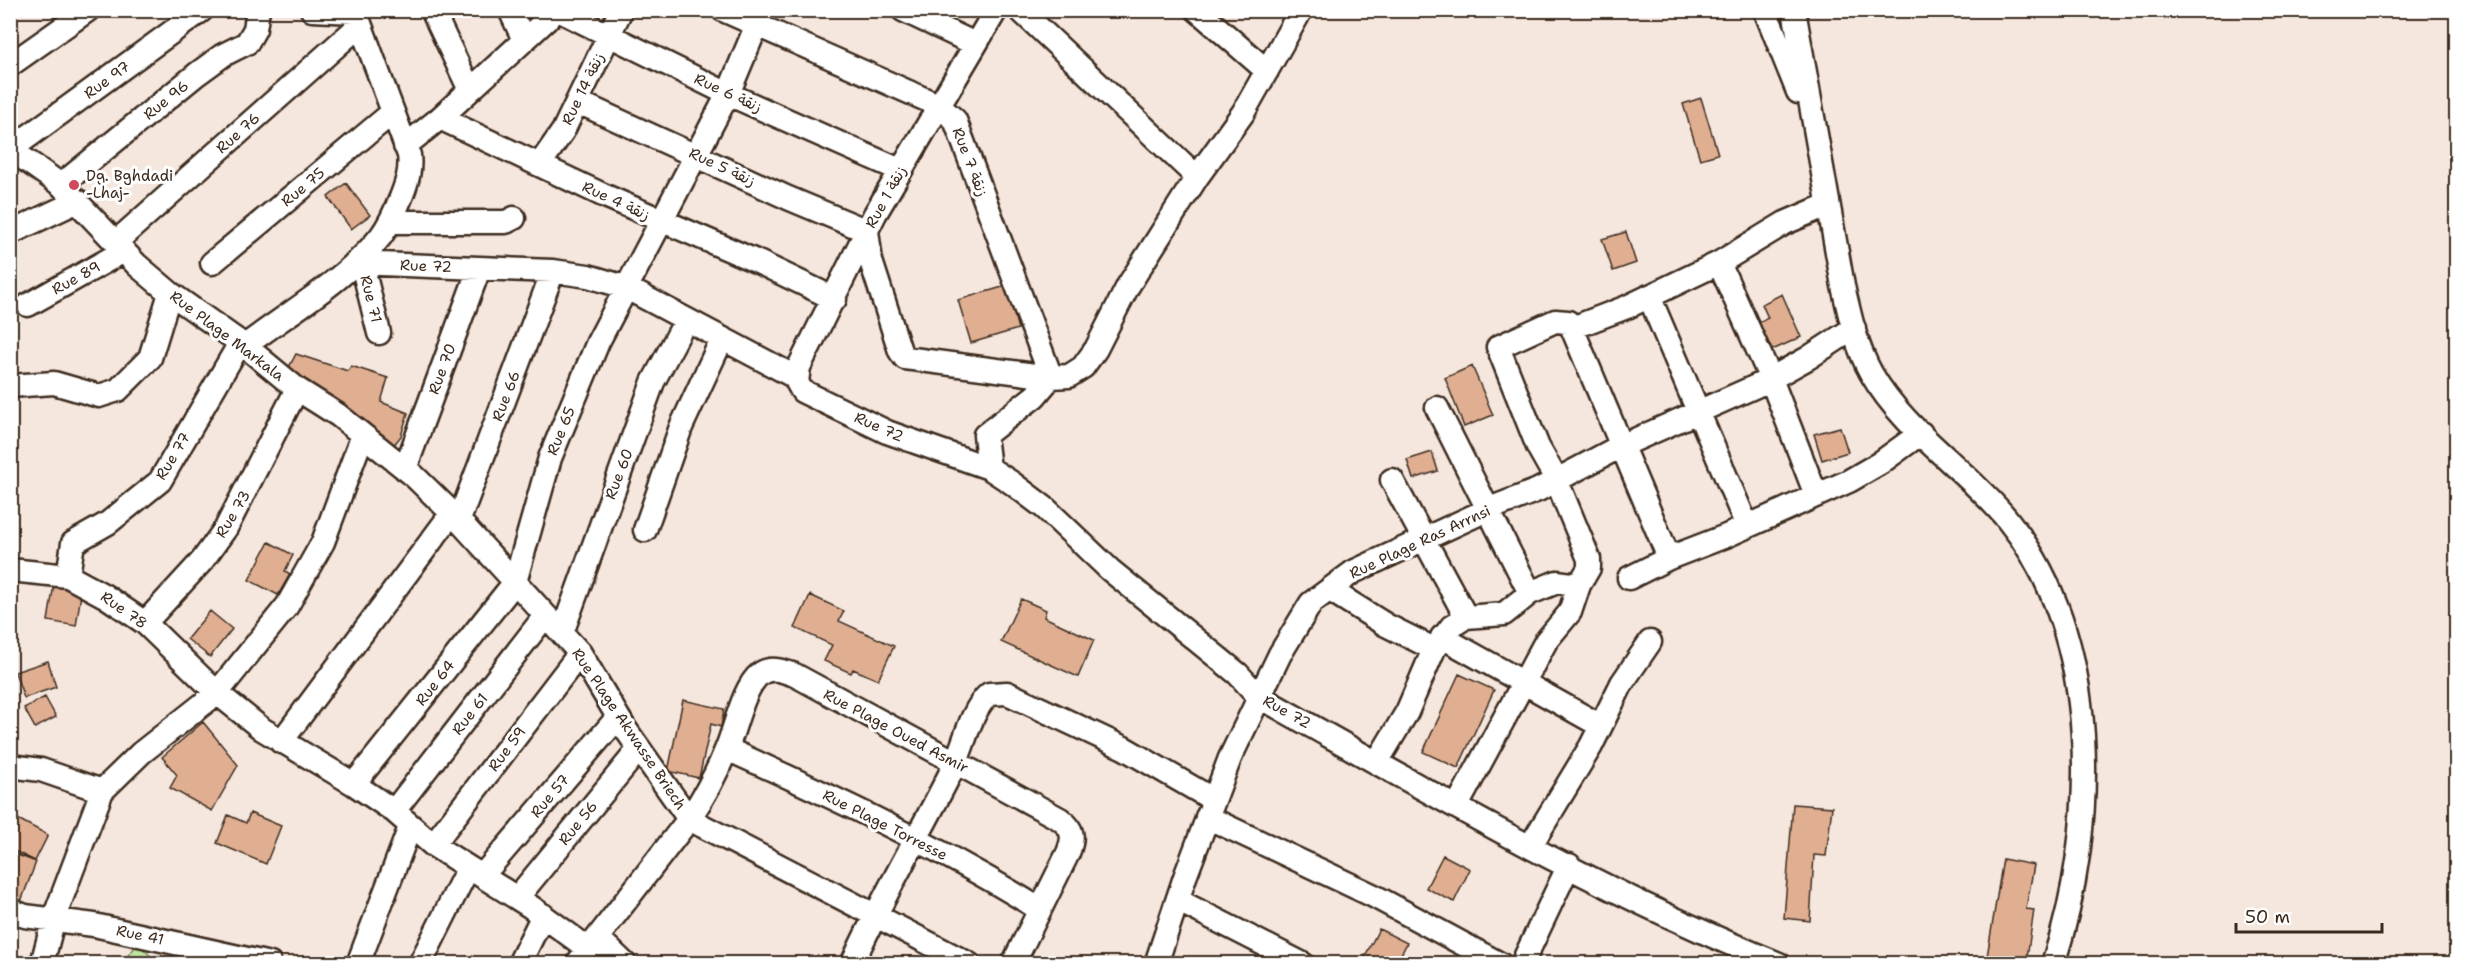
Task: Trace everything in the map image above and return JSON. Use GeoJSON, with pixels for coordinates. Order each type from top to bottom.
{"type":"FeatureCollection","features":[{"type":"Feature","properties":{"kind":"street"},"geometry":{"type":"LineString","coordinates":[[10,65],[87,10]]}},
{"type":"Feature","properties":{"kind":"street","name":"Rue 97"},"geometry":{"type":"LineString","coordinates":[[11,149],[202,10]]}},
{"type":"Feature","properties":{"kind":"street","name":"Rue 96"},"geometry":{"type":"LineString","coordinates":[[61,184],[197,74],[223,55],[247,43],[255,28],[258,10]]}},
{"type":"Feature","properties":{"kind":"street"},"geometry":{"type":"LineString","coordinates":[[242,344],[358,263],[391,222],[409,177],[410,162],[405,146],[357,16],[312,10]]}},
{"type":"Feature","properties":{"kind":"street"},"geometry":{"type":"LineString","coordinates":[[432,10],[469,88]]}},
{"type":"Feature","properties":{"kind":"street"},"geometry":{"type":"LineString","coordinates":[[510,10],[524,40]]}},
{"type":"Feature","properties":{"kind":"street"},"geometry":{"type":"LineString","coordinates":[[405,146],[440,118],[469,88],[557,10]]}},
{"type":"Feature","properties":{"kind":"street","name":"Rue 6 زنقة"},"geometry":{"type":"LineString","coordinates":[[557,10],[728,94],[900,170]]}},
{"type":"Feature","properties":{"kind":"street","name":"Rue 14 زنقة"},"geometry":{"type":"LineString","coordinates":[[540,164],[563,131],[621,10]]}},
{"type":"Feature","properties":{"kind":"street","name":"Rue 7 زنقة"},"geometry":{"type":"LineString","coordinates":[[723,10],[759,18],[938,105],[954,120],[1051,377]]}},
{"type":"Feature","properties":{"kind":"street"},"geometry":{"type":"LineString","coordinates":[[903,10],[975,44]]}},
{"type":"Feature","properties":{"kind":"street","name":"Rue 1 زنقة"},"geometry":{"type":"LineString","coordinates":[[799,384],[807,349],[835,299],[867,231],[900,170],[996,10]]}},
{"type":"Feature","properties":{"kind":"street"},"geometry":{"type":"LineString","coordinates":[[1020,10],[1197,177]]}},
{"type":"Feature","properties":{"kind":"street"},"geometry":{"type":"LineString","coordinates":[[1197,10],[1267,71]]}},
{"type":"Feature","properties":{"kind":"street"},"geometry":{"type":"LineString","coordinates":[[867,231],[871,261],[900,351],[905,358],[1051,377],[1069,376],[1083,367],[1096,349],[1128,286],[1197,177],[1243,113],[1302,10]]}},
{"type":"Feature","properties":{"kind":"street"},"geometry":{"type":"LineString","coordinates":[[1765,10],[1814,132]]}},
{"type":"Feature","properties":{"kind":"street"},"geometry":{"type":"LineString","coordinates":[[1794,10],[1827,205],[1854,328],[1870,371],[1885,394],[1921,433],[1964,472],[2008,520],[2026,545],[2049,588],[2070,647],[2081,717],[2083,803],[2076,870],[2053,963]]}},
{"type":"Feature","properties":{"kind":"street","name":"Rue 76"},"geometry":{"type":"LineString","coordinates":[[120,246],[357,16]]}},
{"type":"Feature","properties":{"kind":"street","name":"Rue 65"},"geometry":{"type":"LineString","coordinates":[[515,582],[550,458],[598,342],[659,221],[728,94],[759,18]]}},
{"type":"Feature","properties":{"kind":"street","name":"Rue 5 زنقة"},"geometry":{"type":"LineString","coordinates":[[578,102],[867,231]]}},
{"type":"Feature","properties":{"kind":"street","name":"Rue 75"},"geometry":{"type":"LineString","coordinates":[[212,263],[393,111]]}},
{"type":"Feature","properties":{"kind":"street","name":"Rue 4 زنقة"},"geometry":{"type":"LineString","coordinates":[[440,118],[659,221],[758,262],[835,299]]}},
{"type":"Feature","properties":{"kind":"street","name":"Rue Plage Markala"},"geometry":{"type":"LineString","coordinates":[[11,149],[61,184],[120,246],[170,293],[242,344],[297,389],[338,416],[405,469],[455,517]]}},
{"type":"Feature","properties":{"kind":"street"},"geometry":{"type":"LineString","coordinates":[[10,233],[78,201]]}},
{"type":"Feature","properties":{"kind":"street"},"geometry":{"type":"LineString","coordinates":[[1572,328],[1649,296],[1719,263],[1785,224],[1827,205]]}},
{"type":"Feature","properties":{"kind":"street"},"geometry":{"type":"LineString","coordinates":[[391,222],[506,222],[514,218]]}},
{"type":"Feature","properties":{"kind":"street","name":"Rue 89"},"geometry":{"type":"LineString","coordinates":[[28,305],[120,246]]}},
{"type":"Feature","properties":{"kind":"street","name":"Rue 72"},"geometry":{"type":"LineString","coordinates":[[358,263],[553,271],[588,276],[625,287],[887,432],[989,468],[1045,508],[1110,570],[1238,674],[1258,696],[1569,865],[1755,959],[1779,963]]}},
{"type":"Feature","properties":{"kind":"street","name":"Rue 71"},"geometry":{"type":"LineString","coordinates":[[358,263],[380,333]]}},
{"type":"Feature","properties":{"kind":"street"},"geometry":{"type":"LineString","coordinates":[[1719,263],[1771,379],[1816,495]]}},
{"type":"Feature","properties":{"kind":"street","name":"Rue 70"},"geometry":{"type":"LineString","coordinates":[[405,469],[479,268]]}},
{"type":"Feature","properties":{"kind":"street","name":"Rue 66"},"geometry":{"type":"LineString","coordinates":[[281,741],[455,517],[553,271]]}},
{"type":"Feature","properties":{"kind":"street"},"geometry":{"type":"LineString","coordinates":[[10,386],[54,383],[99,396],[117,390],[126,384],[150,358],[170,293]]}},
{"type":"Feature","properties":{"kind":"street"},"geometry":{"type":"LineString","coordinates":[[1649,296],[1747,526]]}},
{"type":"Feature","properties":{"kind":"street","name":"Rue 60"},"geometry":{"type":"LineString","coordinates":[[562,633],[653,382],[686,320]]}},
{"type":"Feature","properties":{"kind":"street"},"geometry":{"type":"LineString","coordinates":[[1457,806],[1546,641],[1570,612],[1579,585],[1589,568],[1589,560],[1556,479],[1538,447],[1498,350],[1500,345],[1555,321],[1569,322],[1669,558]]}},
{"type":"Feature","properties":{"kind":"street","name":"Rue Plage Ras Arrnsi"},"geometry":{"type":"LineString","coordinates":[[1156,963],[1210,808],[1258,696],[1302,614],[1311,603],[1353,572],[1489,509],[1538,490],[1622,446],[1771,379],[1854,328]]}},
{"type":"Feature","properties":{"kind":"street"},"geometry":{"type":"LineString","coordinates":[[645,530],[681,427],[722,339]]}},
{"type":"Feature","properties":{"kind":"street","name":"Rue 77"},"geometry":{"type":"LineString","coordinates":[[68,576],[73,543],[108,523],[160,481],[242,344]]}},
{"type":"Feature","properties":{"kind":"street"},"geometry":{"type":"LineString","coordinates":[[989,468],[985,435],[1035,396],[1051,377]]}},
{"type":"Feature","properties":{"kind":"street","name":"Rue 73"},"geometry":{"type":"LineString","coordinates":[[145,623],[202,561],[226,528],[247,491],[297,389]]}},
{"type":"Feature","properties":{"kind":"street"},"geometry":{"type":"LineString","coordinates":[[1437,408],[1530,593]]}},
{"type":"Feature","properties":{"kind":"street"},"geometry":{"type":"LineString","coordinates":[[1629,578],[1669,558],[1859,476],[1921,433]]}},
{"type":"Feature","properties":{"kind":"street"},"geometry":{"type":"LineString","coordinates":[[42,963],[54,918],[102,791],[141,753],[217,693],[287,606],[323,542],[362,437]]}},
{"type":"Feature","properties":{"kind":"street"},"geometry":{"type":"LineString","coordinates":[[1392,480],[1466,617]]}},
{"type":"Feature","properties":{"kind":"street","name":"Rue Plage Akwasse Briech"},"geometry":{"type":"LineString","coordinates":[[455,517],[580,653],[618,717],[689,819],[798,873],[969,963]]}},
{"type":"Feature","properties":{"kind":"street","name":"Rue 78"},"geometry":{"type":"LineString","coordinates":[[10,570],[68,576],[105,596],[145,623],[217,693],[281,741],[354,784],[394,811],[434,845],[543,915],[588,950],[625,963]]}},
{"type":"Feature","properties":{"kind":"street","name":"Rue 64"},"geometry":{"type":"LineString","coordinates":[[354,784],[515,582]]}},
{"type":"Feature","properties":{"kind":"street"},"geometry":{"type":"LineString","coordinates":[[1377,762],[1407,712],[1438,643],[1466,617],[1504,614],[1530,593],[1557,582],[1579,585]]}},
{"type":"Feature","properties":{"kind":"street"},"geometry":{"type":"LineString","coordinates":[[1330,590],[1386,625],[1438,643],[1525,682],[1601,726]]}},
{"type":"Feature","properties":{"kind":"street","name":"Rue 61"},"geometry":{"type":"LineString","coordinates":[[394,811],[546,616]]}},
{"type":"Feature","properties":{"kind":"street"},"geometry":{"type":"LineString","coordinates":[[1531,845],[1601,726],[1622,683],[1650,642]]}},
{"type":"Feature","properties":{"kind":"street","name":"Rue 59"},"geometry":{"type":"LineString","coordinates":[[434,845],[580,653]]}},
{"type":"Feature","properties":{"kind":"street","name":"Rue Plage Oued Asmir"},"geometry":{"type":"LineString","coordinates":[[727,749],[748,690],[758,676],[766,670],[783,671],[956,762],[1070,827],[1072,838],[1013,963]]}},
{"type":"Feature","properties":{"kind":"street"},"geometry":{"type":"LineString","coordinates":[[852,963],[874,915],[916,841],[956,762],[980,703],[989,694],[1007,693],[1124,748],[1210,808],[1500,963]]}},
{"type":"Feature","properties":{"kind":"street","name":"Rue 57"},"geometry":{"type":"LineString","coordinates":[[475,872],[618,717]]}},
{"type":"Feature","properties":{"kind":"street","name":"Rue 56"},"geometry":{"type":"LineString","coordinates":[[517,898],[639,748]]}},
{"type":"Feature","properties":{"kind":"street"},"geometry":{"type":"LineString","coordinates":[[588,950],[689,819],[706,794],[727,749]]}},
{"type":"Feature","properties":{"kind":"street","name":"Rue Plage Torresse"},"geometry":{"type":"LineString","coordinates":[[727,749],[819,791],[1000,884],[1039,909]]}},
{"type":"Feature","properties":{"kind":"street"},"geometry":{"type":"LineString","coordinates":[[10,766],[41,770],[102,791]]}},
{"type":"Feature","properties":{"kind":"street"},"geometry":{"type":"LineString","coordinates":[[358,963],[410,826]]}},
{"type":"Feature","properties":{"kind":"street"},"geometry":{"type":"LineString","coordinates":[[1522,963],[1569,865]]}},
{"type":"Feature","properties":{"kind":"street"},"geometry":{"type":"LineString","coordinates":[[420,963],[475,872]]}},
{"type":"Feature","properties":{"kind":"street"},"geometry":{"type":"LineString","coordinates":[[1179,901],[1303,963]]}},
{"type":"Feature","properties":{"kind":"street","name":"Rue 41"},"geometry":{"type":"LineString","coordinates":[[10,910],[25,916],[54,918],[270,963]]}},
{"type":"Feature","properties":{"kind":"street"},"geometry":{"type":"LineString","coordinates":[[519,963],[543,915]]}},
{"type":"Feature","properties":{"kind":"green space"},"geometry":{"type":"Polygon","coordinates":[[[138,944],[158,963],[120,964],[138,944]]]}},
{"type":"Feature","properties":{"kind":"building"},"geometry":{"type":"Polygon","coordinates":[[[1701,98],[1718,154],[1700,159],[1683,104],[1701,98]]]}},
{"type":"Feature","properties":{"kind":"building"},"geometry":{"type":"Polygon","coordinates":[[[346,183],[370,215],[351,229],[328,197],[346,183]]]}},
{"type":"Feature","properties":{"kind":"building"},"geometry":{"type":"Polygon","coordinates":[[[1626,232],[1636,263],[1613,271],[1602,239],[1626,232]]]}},
{"type":"Feature","properties":{"kind":"building"},"geometry":{"type":"Polygon","coordinates":[[[1006,286],[1018,329],[971,343],[958,300],[1006,286]]]}},
{"type":"Feature","properties":{"kind":"building"},"geometry":{"type":"Polygon","coordinates":[[[1782,294],[1801,337],[1768,352],[1756,324],[1768,318],[1762,304],[1782,294]]]}},
{"type":"Feature","properties":{"kind":"building"},"geometry":{"type":"Polygon","coordinates":[[[296,354],[348,371],[351,366],[388,378],[381,402],[408,413],[401,436],[393,446],[324,392],[287,371],[296,354]]]}},
{"type":"Feature","properties":{"kind":"building"},"geometry":{"type":"Polygon","coordinates":[[[1472,366],[1493,415],[1464,427],[1445,378],[1472,366]]]}},
{"type":"Feature","properties":{"kind":"building"},"geometry":{"type":"Polygon","coordinates":[[[1840,427],[1848,452],[1822,460],[1814,434],[1840,427]]]}},
{"type":"Feature","properties":{"kind":"building"},"geometry":{"type":"Polygon","coordinates":[[[1432,452],[1438,471],[1413,479],[1407,460],[1432,452]]]}},
{"type":"Feature","properties":{"kind":"building"},"geometry":{"type":"Polygon","coordinates":[[[269,542],[293,555],[285,571],[290,574],[278,595],[249,580],[269,542]]]}},
{"type":"Feature","properties":{"kind":"building"},"geometry":{"type":"Polygon","coordinates":[[[54,584],[82,588],[76,626],[48,621],[54,584]]]}},
{"type":"Feature","properties":{"kind":"building"},"geometry":{"type":"Polygon","coordinates":[[[810,595],[844,611],[839,621],[894,646],[878,680],[853,669],[851,673],[824,661],[832,645],[795,628],[810,595]]]}},
{"type":"Feature","properties":{"kind":"building"},"geometry":{"type":"Polygon","coordinates":[[[1021,599],[1046,610],[1044,617],[1094,640],[1078,677],[1001,642],[1021,599]]]}},
{"type":"Feature","properties":{"kind":"building"},"geometry":{"type":"Polygon","coordinates":[[[210,611],[232,629],[210,657],[187,639],[210,611]]]}},
{"type":"Feature","properties":{"kind":"building"},"geometry":{"type":"Polygon","coordinates":[[[48,661],[56,687],[24,698],[15,672],[48,661]]]}},
{"type":"Feature","properties":{"kind":"building"},"geometry":{"type":"Polygon","coordinates":[[[1459,674],[1494,690],[1458,768],[1423,752],[1459,674]]]}},
{"type":"Feature","properties":{"kind":"building"},"geometry":{"type":"Polygon","coordinates":[[[45,697],[56,717],[35,728],[24,708],[45,697]]]}},
{"type":"Feature","properties":{"kind":"building"},"geometry":{"type":"Polygon","coordinates":[[[683,700],[724,709],[721,727],[711,724],[699,778],[668,771],[683,700]]]}},
{"type":"Feature","properties":{"kind":"building"},"geometry":{"type":"Polygon","coordinates":[[[203,722],[238,765],[212,811],[170,788],[177,775],[162,757],[203,722]]]}},
{"type":"Feature","properties":{"kind":"building"},"geometry":{"type":"Polygon","coordinates":[[[1793,804],[1832,807],[1826,856],[1814,855],[1810,921],[1784,918],[1793,804]]]}},
{"type":"Feature","properties":{"kind":"building"},"geometry":{"type":"Polygon","coordinates":[[[250,813],[281,826],[266,864],[217,843],[228,815],[246,823],[250,813]]]}},
{"type":"Feature","properties":{"kind":"building"},"geometry":{"type":"Polygon","coordinates":[[[16,818],[48,835],[35,861],[10,849],[10,829],[16,818]]]}},
{"type":"Feature","properties":{"kind":"building"},"geometry":{"type":"Polygon","coordinates":[[[10,852],[36,862],[20,904],[10,901],[10,852]]]}},
{"type":"Feature","properties":{"kind":"building"},"geometry":{"type":"Polygon","coordinates":[[[1443,855],[1470,869],[1454,902],[1426,888],[1443,855]]]}},
{"type":"Feature","properties":{"kind":"building"},"geometry":{"type":"Polygon","coordinates":[[[2003,859],[2034,865],[2026,909],[2034,910],[2026,964],[1987,957],[2003,859]]]}},
{"type":"Feature","properties":{"kind":"building"},"geometry":{"type":"Polygon","coordinates":[[[1379,929],[1407,943],[1396,964],[1361,964],[1379,929]]]}},
{"type":"Feature","properties":{"kind":"place","name":"Dg. Bghdadi -Lhaj-"},"geometry":{"type":"Point","coordinates":[74,185]}}]}
